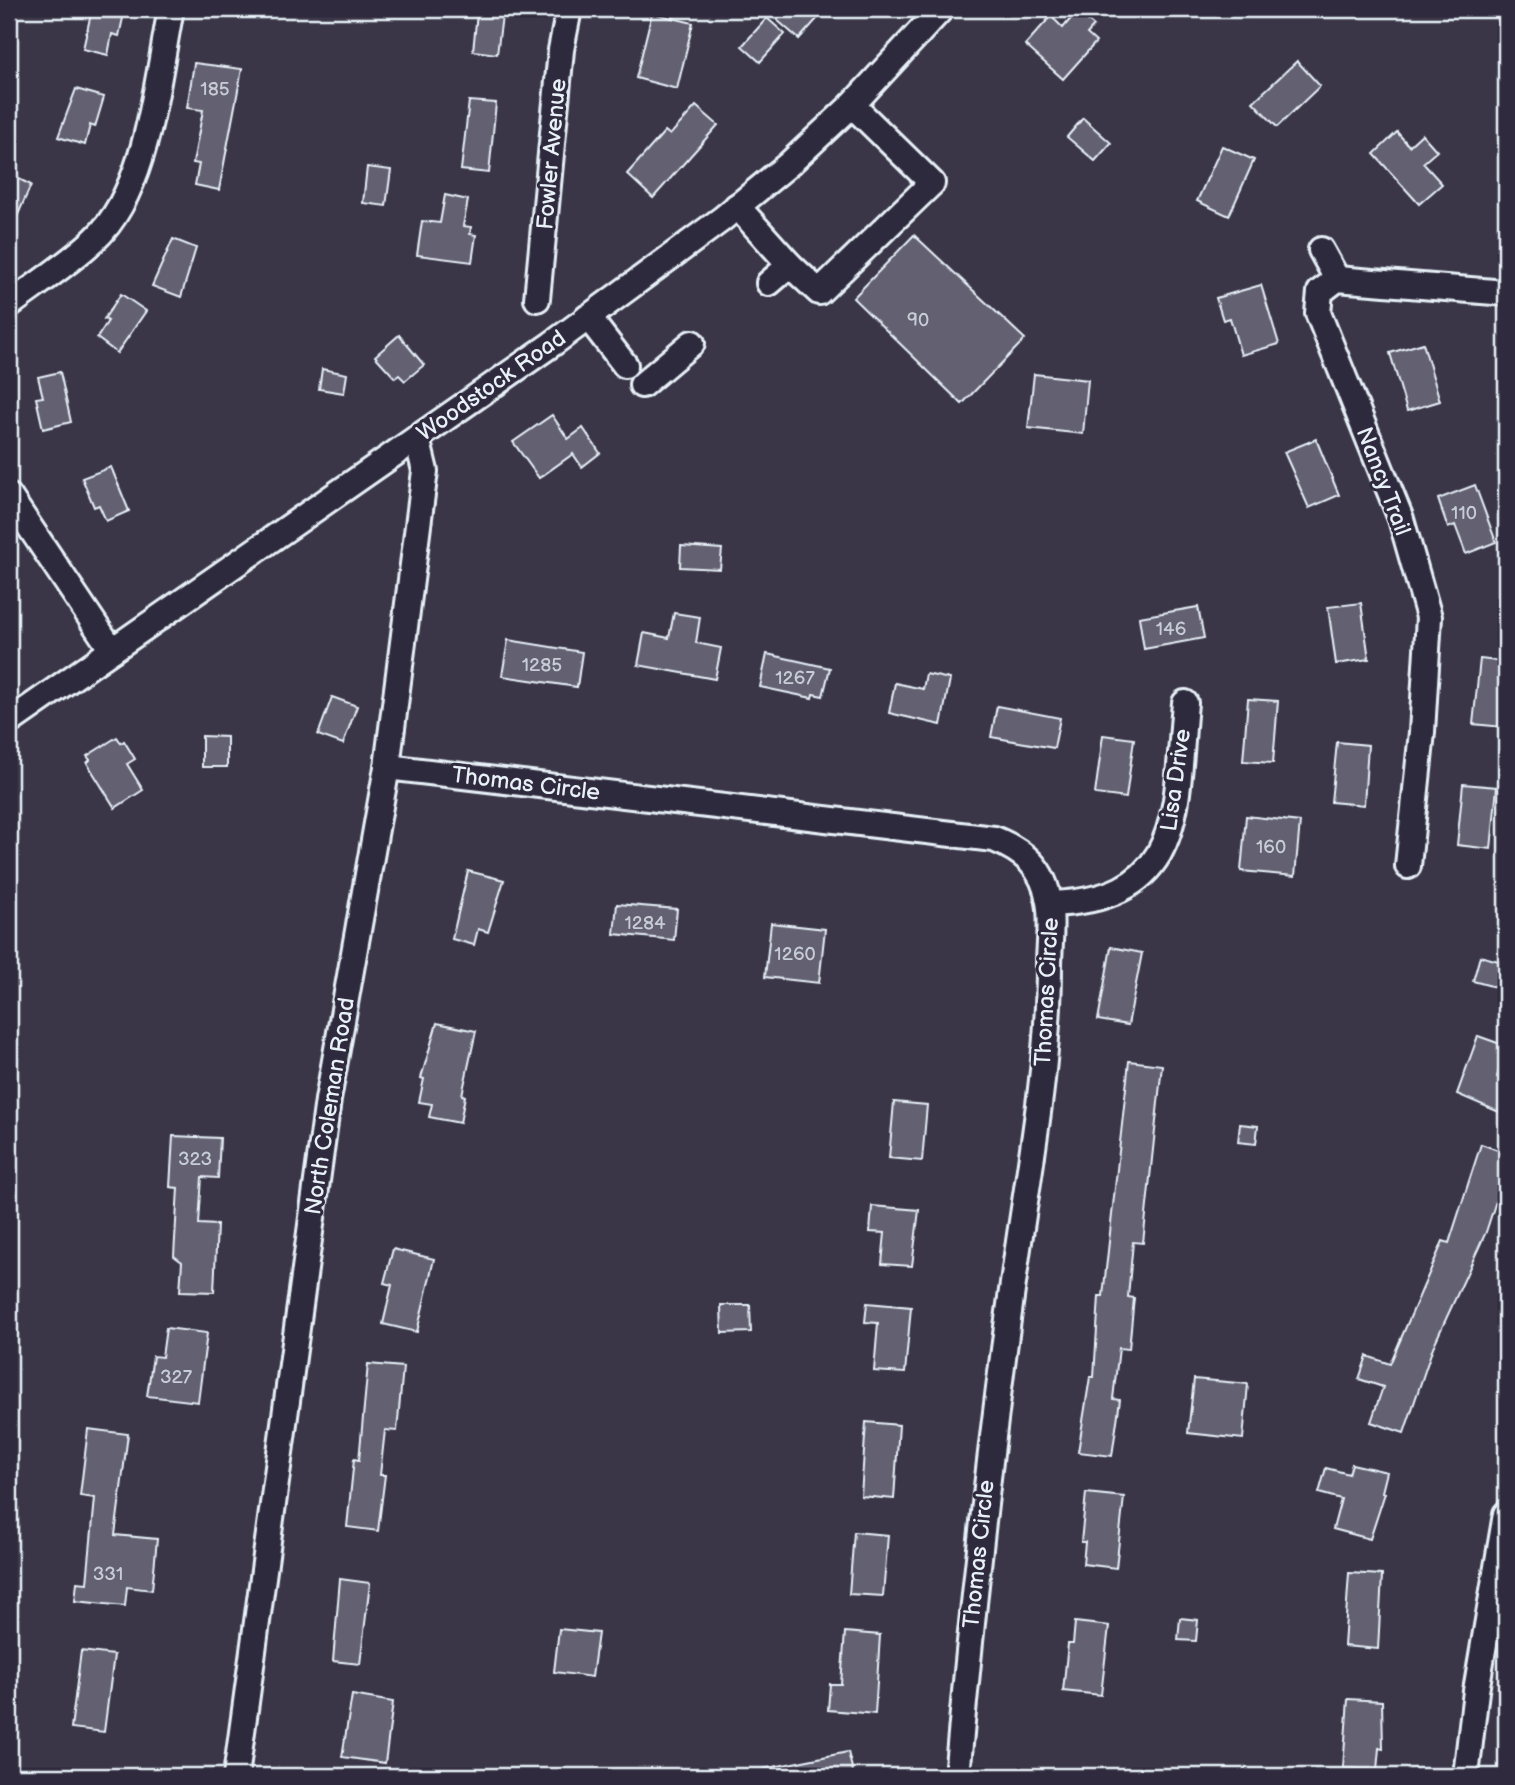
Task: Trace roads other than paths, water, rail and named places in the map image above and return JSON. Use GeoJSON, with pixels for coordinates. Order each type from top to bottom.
{"type":"FeatureCollection","features":[{"type":"Feature","properties":{"kind":"street"},"geometry":{"type":"LineString","coordinates":[[9,305],[95,239],[118,212],[133,182],[141,155],[171,9]]}},
{"type":"Feature","properties":{"kind":"street","name":"Fowler Avenue"},"geometry":{"type":"LineString","coordinates":[[537,299],[561,50],[569,9]]}},
{"type":"Feature","properties":{"kind":"street","name":"Woodstock Road"},"geometry":{"type":"LineString","coordinates":[[9,722],[417,438],[737,206],[789,164],[852,105],[941,9]]}},
{"type":"Feature","properties":{"kind":"street"},"geometry":{"type":"LineString","coordinates":[[737,206],[790,265],[820,292],[932,183],[852,105]]}},
{"type":"Feature","properties":{"kind":"street"},"geometry":{"type":"LineString","coordinates":[[1321,250],[1337,279],[1506,292]]}},
{"type":"Feature","properties":{"kind":"street"},"geometry":{"type":"LineString","coordinates":[[769,283],[790,265]]}},
{"type":"Feature","properties":{"kind":"street","name":"Nancy Trail"},"geometry":{"type":"LineString","coordinates":[[1337,279],[1320,292],[1318,313],[1401,519],[1429,617],[1422,732],[1408,866]]}},
{"type":"Feature","properties":{"kind":"street"},"geometry":{"type":"LineString","coordinates":[[587,317],[625,365]]}},
{"type":"Feature","properties":{"kind":"street"},"geometry":{"type":"LineString","coordinates":[[642,385],[692,343]]}},
{"type":"Feature","properties":{"kind":"street","name":"North Coleman Road"},"geometry":{"type":"LineString","coordinates":[[236,1776],[328,1100],[387,767],[425,471],[417,438]]}},
{"type":"Feature","properties":{"kind":"street"},"geometry":{"type":"LineString","coordinates":[[9,496],[112,650]]}},
{"type":"Feature","properties":{"kind":"street","name":"Lisa Drive"},"geometry":{"type":"LineString","coordinates":[[1050,904],[1083,903],[1109,897],[1134,883],[1157,859],[1174,817],[1185,704]]}},
{"type":"Feature","properties":{"kind":"street","name":"Thomas Circle"},"geometry":{"type":"LineString","coordinates":[[387,767],[994,839],[1015,847],[1031,860],[1043,878],[1050,904],[1049,996],[1044,1066],[991,1436],[957,1776]]}},
{"type":"Feature","properties":{"kind":"street"},"geometry":{"type":"LineString","coordinates":[[1466,1776],[1479,1666],[1506,1514]]}}]}
